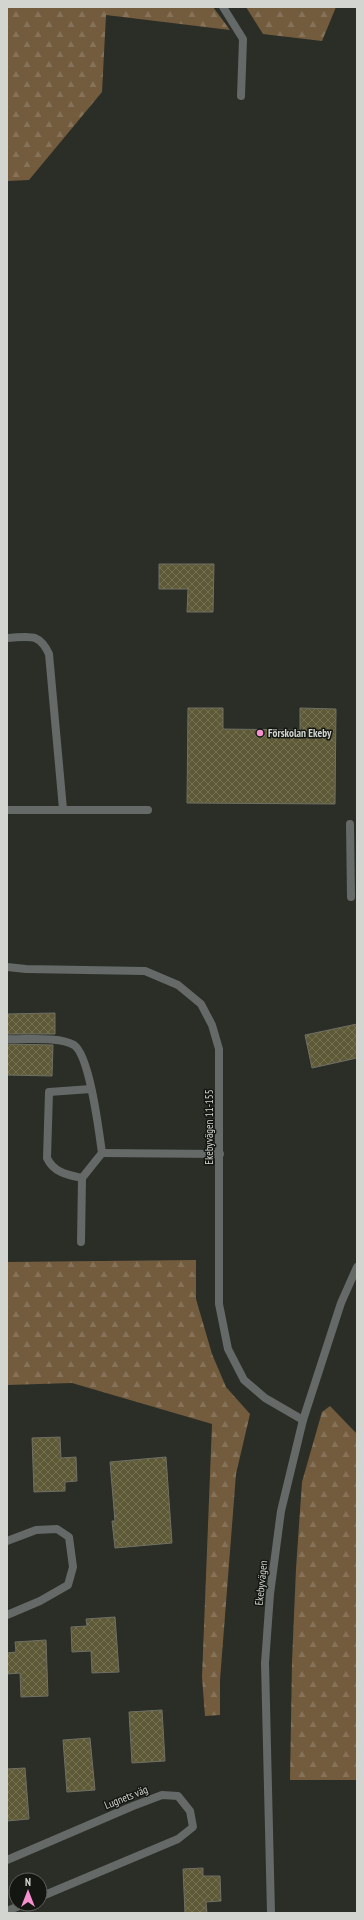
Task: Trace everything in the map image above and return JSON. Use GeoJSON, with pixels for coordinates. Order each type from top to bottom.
{"type":"FeatureCollection","features":[{"type":"Feature","properties":{"kind":"street"},"geometry":{"type":"LineString","coordinates":[[223,7],[244,39],[241,96]]}},
{"type":"Feature","properties":{"kind":"street"},"geometry":{"type":"LineString","coordinates":[[7,638],[33,637],[44,642],[49,654],[63,809]]}},
{"type":"Feature","properties":{"kind":"street"},"geometry":{"type":"LineString","coordinates":[[7,810],[148,810]]}},
{"type":"Feature","properties":{"kind":"street"},"geometry":{"type":"LineString","coordinates":[[350,824],[351,897]]}},
{"type":"Feature","properties":{"kind":"street","name":"Ekebyvägen 11-155"},"geometry":{"type":"LineString","coordinates":[[7,967],[26,969],[145,971],[178,985],[201,1004],[212,1025],[219,1049],[219,1304],[228,1349],[244,1380],[265,1398],[304,1420]]}},
{"type":"Feature","properties":{"kind":"street"},"geometry":{"type":"LineString","coordinates":[[7,1040],[57,1041],[74,1046],[82,1053],[91,1089],[102,1153],[82,1178],[81,1242]]}},
{"type":"Feature","properties":{"kind":"street"},"geometry":{"type":"LineString","coordinates":[[82,1178],[58,1172],[50,1164],[47,1158],[50,1092],[91,1089]]}},
{"type":"Feature","properties":{"kind":"street"},"geometry":{"type":"LineString","coordinates":[[102,1153],[220,1154]]}},
{"type":"Feature","properties":{"kind":"street","name":"Ekebyvägen"},"geometry":{"type":"LineString","coordinates":[[271,1913],[265,1663],[270,1594],[281,1511],[304,1420],[341,1303],[357,1267]]}},
{"type":"Feature","properties":{"kind":"street"},"geometry":{"type":"LineString","coordinates":[[7,1541],[36,1530],[57,1529],[69,1537],[73,1567],[68,1585],[40,1601],[7,1615]]}},
{"type":"Feature","properties":{"kind":"street","name":"Lugnets väg"},"geometry":{"type":"LineString","coordinates":[[7,1860],[162,1795],[178,1796],[190,1811],[193,1827],[178,1839],[48,1894]]}},
{"type":"Feature","properties":{"kind":"green space"},"geometry":{"type":"Polygon","coordinates":[[[7,7],[213,7],[230,30],[106,15],[102,92],[29,180],[7,181],[7,7]]]}},
{"type":"Feature","properties":{"kind":"green space"},"geometry":{"type":"Polygon","coordinates":[[[246,7],[336,7],[322,41],[263,34],[246,7]]]}},
{"type":"Feature","properties":{"kind":"green space"},"geometry":{"type":"Polygon","coordinates":[[[196,1260],[196,1299],[212,1354],[226,1387],[250,1414],[236,1474],[220,1680],[220,1715],[205,1716],[202,1677],[212,1424],[72,1383],[7,1385],[7,1262],[196,1260]]]}},
{"type":"Feature","properties":{"kind":"green space"},"geometry":{"type":"Polygon","coordinates":[[[330,1406],[357,1434],[357,1780],[290,1780],[292,1662],[302,1482],[322,1412],[330,1406]]]}},
{"type":"Feature","properties":{"kind":"building"},"geometry":{"type":"Polygon","coordinates":[[[159,564],[214,564],[213,612],[187,612],[188,589],[159,589],[159,564]]]}},
{"type":"Feature","properties":{"kind":"building"},"geometry":{"type":"Polygon","coordinates":[[[188,708],[223,708],[223,729],[300,730],[300,708],[336,709],[335,804],[187,803],[188,708]]]}},
{"type":"Feature","properties":{"kind":"building"},"geometry":{"type":"Polygon","coordinates":[[[55,1013],[55,1034],[7,1034],[7,1014],[55,1013]]]}},
{"type":"Feature","properties":{"kind":"building"},"geometry":{"type":"Polygon","coordinates":[[[357,1024],[357,1058],[312,1068],[305,1035],[357,1024]]]}},
{"type":"Feature","properties":{"kind":"building"},"geometry":{"type":"Polygon","coordinates":[[[7,1044],[53,1045],[52,1076],[7,1075],[7,1044]]]}},
{"type":"Feature","properties":{"kind":"building"},"geometry":{"type":"Polygon","coordinates":[[[60,1437],[61,1458],[76,1457],[77,1481],[65,1482],[65,1491],[34,1492],[32,1438],[60,1437]]]}},
{"type":"Feature","properties":{"kind":"building"},"geometry":{"type":"Polygon","coordinates":[[[166,1457],[172,1543],[115,1548],[112,1521],[115,1521],[110,1462],[166,1457]]]}},
{"type":"Feature","properties":{"kind":"building"},"geometry":{"type":"Polygon","coordinates":[[[115,1617],[119,1672],[92,1673],[91,1651],[72,1652],[71,1627],[87,1626],[86,1619],[115,1617]]]}},
{"type":"Feature","properties":{"kind":"building"},"geometry":{"type":"Polygon","coordinates":[[[46,1640],[48,1696],[21,1697],[20,1673],[7,1674],[7,1653],[16,1652],[15,1642],[46,1640]]]}},
{"type":"Feature","properties":{"kind":"building"},"geometry":{"type":"Polygon","coordinates":[[[162,1710],[165,1761],[132,1763],[129,1712],[162,1710]]]}},
{"type":"Feature","properties":{"kind":"building"},"geometry":{"type":"Polygon","coordinates":[[[90,1738],[95,1790],[67,1792],[63,1740],[90,1738]]]}},
{"type":"Feature","properties":{"kind":"building"},"geometry":{"type":"Polygon","coordinates":[[[25,1768],[29,1819],[7,1821],[7,1769],[25,1768]]]}},
{"type":"Feature","properties":{"kind":"building"},"geometry":{"type":"Polygon","coordinates":[[[203,1868],[203,1876],[220,1876],[221,1901],[206,1902],[207,1913],[185,1913],[183,1869],[203,1868]]]}},
{"type":"Feature","properties":{"kind":"place","name":"Förskolan Ekeby"},"geometry":{"type":"Point","coordinates":[260,733]}}]}
